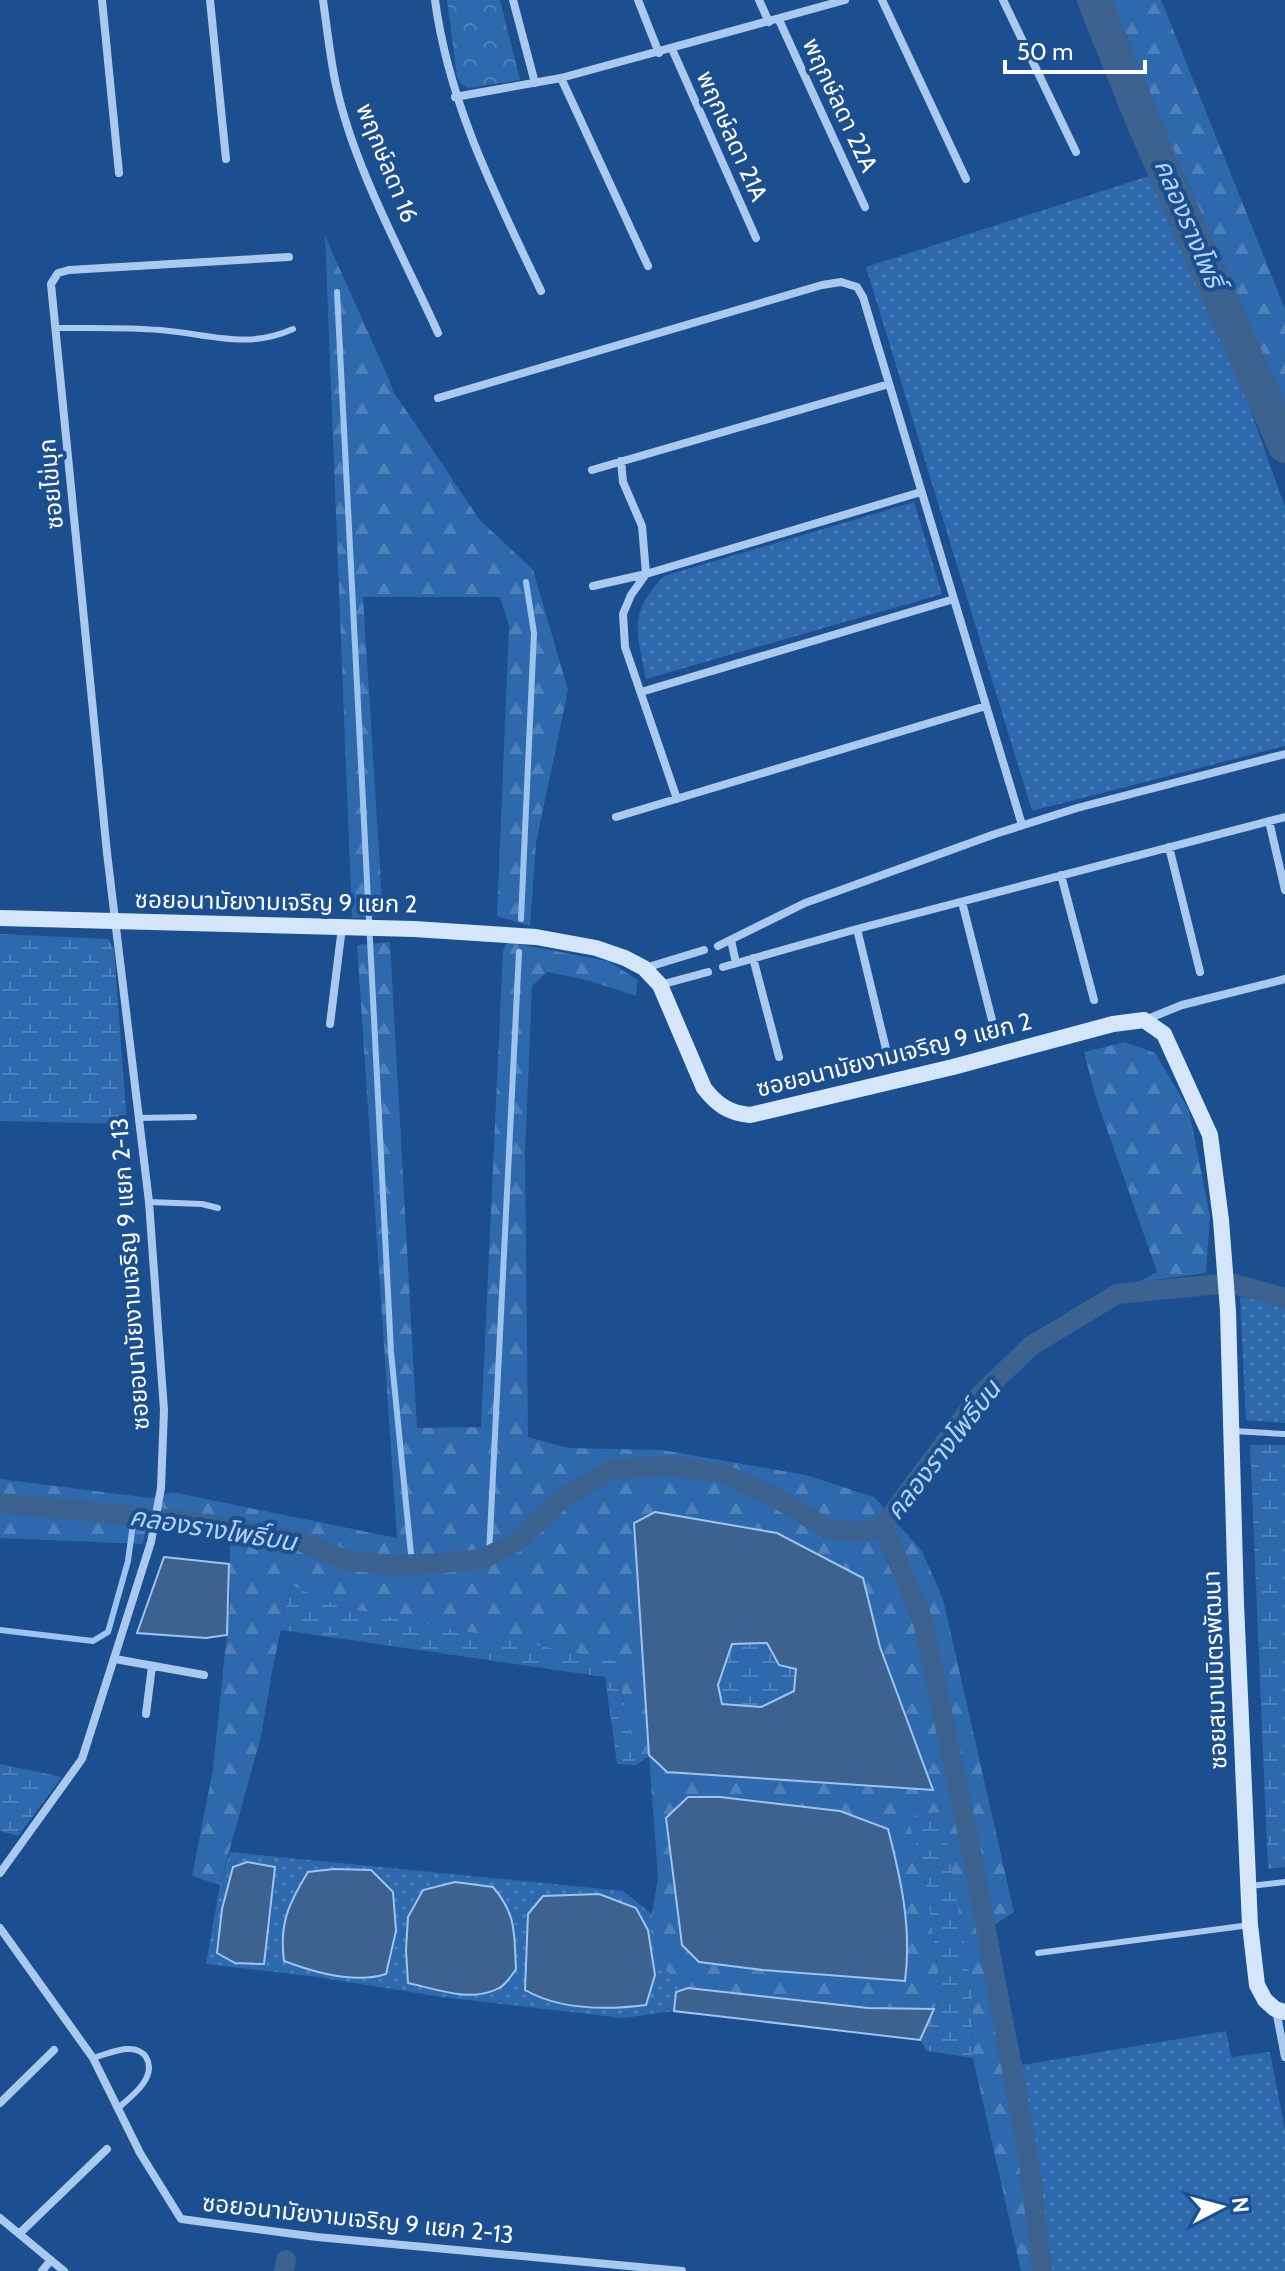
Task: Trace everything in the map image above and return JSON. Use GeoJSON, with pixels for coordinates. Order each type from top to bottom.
{"type":"FeatureCollection","features":[{"type":"Feature","properties":{"kind":"street"},"geometry":{"type":"LineString","coordinates":[[102,0],[119,173]]}},
{"type":"Feature","properties":{"kind":"street"},"geometry":{"type":"LineString","coordinates":[[210,0],[226,159]]}},
{"type":"Feature","properties":{"kind":"street","name":"พฤกษ์ลดา 16"},"geometry":{"type":"LineString","coordinates":[[323,0],[336,87],[347,122],[362,165],[438,333]]}},
{"type":"Feature","properties":{"kind":"street"},"geometry":{"type":"LineString","coordinates":[[435,0],[455,97],[488,179],[541,291]]}},
{"type":"Feature","properties":{"kind":"street"},"geometry":{"type":"LineString","coordinates":[[513,0],[535,83]]}},
{"type":"Feature","properties":{"kind":"street"},"geometry":{"type":"LineString","coordinates":[[638,0],[659,53]]}},
{"type":"Feature","properties":{"kind":"street","name":"พฤกษ์ลดา 22A"},"geometry":{"type":"LineString","coordinates":[[759,0],[774,21],[865,207]]}},
{"type":"Feature","properties":{"kind":"street"},"geometry":{"type":"LineString","coordinates":[[455,97],[561,78],[845,0]]}},
{"type":"Feature","properties":{"kind":"street"},"geometry":{"type":"LineString","coordinates":[[882,0],[966,179]]}},
{"type":"Feature","properties":{"kind":"street"},"geometry":{"type":"LineString","coordinates":[[1003,0],[1076,152]]}},
{"type":"Feature","properties":{"kind":"street","name":"พฤกษ์ลดา 21A"},"geometry":{"type":"LineString","coordinates":[[672,49],[756,238]]}},
{"type":"Feature","properties":{"kind":"street"},"geometry":{"type":"LineString","coordinates":[[561,78],[648,266]]}},
{"type":"Feature","properties":{"kind":"street","name":"ซอยไข่มุก"},"geometry":{"type":"LineString","coordinates":[[117,923],[107,853],[51,284],[58,273],[69,270],[289,257]]}},
{"type":"Feature","properties":{"kind":"street"},"geometry":{"type":"LineString","coordinates":[[438,398],[822,285],[841,282],[857,287],[863,297],[1022,825]]}},
{"type":"Feature","properties":{"kind":"street"},"geometry":{"type":"LineString","coordinates":[[592,470],[889,384]]}},
{"type":"Feature","properties":{"kind":"street"},"geometry":{"type":"LineString","coordinates":[[621,461],[623,482],[642,526],[646,574],[631,595],[623,614],[625,647],[677,799]]}},
{"type":"Feature","properties":{"kind":"street"},"geometry":{"type":"LineString","coordinates":[[593,586],[646,574],[921,492]]}},
{"type":"Feature","properties":{"kind":"street"},"geometry":{"type":"LineString","coordinates":[[641,692],[954,599]]}},
{"type":"Feature","properties":{"kind":"street"},"geometry":{"type":"LineString","coordinates":[[616,817],[986,706]]}},
{"type":"Feature","properties":{"kind":"street"},"geometry":{"type":"LineString","coordinates":[[718,946],[805,903],[1022,825],[1285,754]]}},
{"type":"Feature","properties":{"kind":"street"},"geometry":{"type":"LineString","coordinates":[[723,967],[1285,817]]}},
{"type":"Feature","properties":{"kind":"street"},"geometry":{"type":"LineString","coordinates":[[1269,821],[1285,890]]}},
{"type":"Feature","properties":{"kind":"street"},"geometry":{"type":"LineString","coordinates":[[1169,847],[1200,972]]}},
{"type":"Feature","properties":{"kind":"street"},"geometry":{"type":"LineString","coordinates":[[1061,875],[1094,1000]]}},
{"type":"Feature","properties":{"kind":"street"},"geometry":{"type":"LineString","coordinates":[[962,902],[992,1020]]}},
{"type":"Feature","properties":{"kind":"street","name":"ซอยอนามัยงามเจริญ 9 แยก 2"},"geometry":{"type":"LineString","coordinates":[[0,918],[384,928],[536,937],[596,948],[644,968],[660,985],[704,1088],[715,1103],[734,1113],[750,1115],[953,1067],[1113,1024],[1144,1020]]}},
{"type":"Feature","properties":{"kind":"street","name":"ซอยอนามัยงามเจริญ 9 แยก 2-13"},"geometry":{"type":"LineString","coordinates":[[0,1873],[82,1759],[151,1542],[161,1488],[164,1410],[149,1202],[117,923]]}},
{"type":"Feature","properties":{"kind":"street"},"geometry":{"type":"LineString","coordinates":[[330,1024],[342,927]]}},
{"type":"Feature","properties":{"kind":"street"},"geometry":{"type":"LineString","coordinates":[[857,929],[886,1049]]}},
{"type":"Feature","properties":{"kind":"street"},"geometry":{"type":"LineString","coordinates":[[731,940],[736,963]]}},
{"type":"Feature","properties":{"kind":"street"},"geometry":{"type":"LineString","coordinates":[[644,968],[704,950]]}},
{"type":"Feature","properties":{"kind":"street"},"geometry":{"type":"LineString","coordinates":[[753,958],[779,1057]]}},
{"type":"Feature","properties":{"kind":"street"},"geometry":{"type":"LineString","coordinates":[[660,985],[708,972]]}},
{"type":"Feature","properties":{"kind":"street"},"geometry":{"type":"LineString","coordinates":[[1144,1020],[1182,1005],[1285,979]]}},
{"type":"Feature","properties":{"kind":"street","name":"ซอยสมานมิตรพัฒนา"},"geometry":{"type":"LineString","coordinates":[[1144,1020],[1164,1034],[1210,1135],[1228,1311],[1250,1925],[1257,1985],[1265,2000],[1280,2010]]}},
{"type":"Feature","properties":{"kind":"street"},"geometry":{"type":"LineString","coordinates":[[115,1659],[204,1675]]}},
{"type":"Feature","properties":{"kind":"street"},"geometry":{"type":"LineString","coordinates":[[146,1714],[152,1666]]}},
{"type":"Feature","properties":{"kind":"street","name":"ซอยอนามัยงามเจริญ 9 แยก 2-13"},"geometry":{"type":"LineString","coordinates":[[0,1928],[93,2058],[161,2190],[181,2219],[317,2237],[682,2271]]}},
{"type":"Feature","properties":{"kind":"street"},"geometry":{"type":"LineString","coordinates":[[1280,2010],[1285,2057]]}},
{"type":"Feature","properties":{"kind":"street"},"geometry":{"type":"LineString","coordinates":[[0,2103],[54,2050]]}},
{"type":"Feature","properties":{"kind":"street"},"geometry":{"type":"LineString","coordinates":[[20,2233],[107,2149]]}},
{"type":"Feature","properties":{"kind":"street"},"geometry":{"type":"LineString","coordinates":[[0,2218],[64,2271]]}},
{"type":"Feature","properties":{"kind":"street"},"geometry":{"type":"LineString","coordinates":[[42,2271],[51,2260]]}},
{"type":"Feature","properties":{"kind":"lane"},"geometry":{"type":"LineString","coordinates":[[55,328],[162,330],[253,341],[273,338],[293,329]]}},
{"type":"Feature","properties":{"kind":"lane"},"geometry":{"type":"LineString","coordinates":[[138,1118],[194,1117]]}},
{"type":"Feature","properties":{"kind":"lane"},"geometry":{"type":"LineString","coordinates":[[149,1202],[202,1204],[218,1208]]}},
{"type":"Feature","properties":{"kind":"lane"},"geometry":{"type":"LineString","coordinates":[[1231,1431],[1285,1434]]}},
{"type":"Feature","properties":{"kind":"lane"},"geometry":{"type":"LineString","coordinates":[[1247,1886],[1285,1882]]}},
{"type":"Feature","properties":{"kind":"lane"},"geometry":{"type":"LineString","coordinates":[[1038,1953],[1250,1925]]}},
{"type":"Feature","properties":{"kind":"lane"},"geometry":{"type":"LineString","coordinates":[[93,2058],[128,2048],[142,2052],[148,2060],[149,2072],[141,2085],[118,2108]]}},
{"type":"Feature","properties":{"kind":"green space"},"geometry":{"type":"Polygon","coordinates":[[[447,0],[500,0],[520,80],[469,88],[462,85],[457,77],[447,0]]]}},
{"type":"Feature","properties":{"kind":"green space"},"geometry":{"type":"Polygon","coordinates":[[[1112,0],[1161,0],[1168,17],[1285,309],[1285,427],[1112,0]]]}},
{"type":"Feature","properties":{"kind":"green space"},"geometry":{"type":"Polygon","coordinates":[[[1154,167],[1249,406],[1285,507],[1285,746],[1032,811],[866,267],[1149,176],[1154,167]]]}},
{"type":"Feature","properties":{"kind":"green space"},"geometry":{"type":"Polygon","coordinates":[[[325,236],[393,391],[479,519],[533,570],[568,690],[536,843],[530,926],[497,916],[509,626],[500,597],[363,597],[383,916],[352,918],[325,236]]]}},
{"type":"Feature","properties":{"kind":"green space"},"geometry":{"type":"Polygon","coordinates":[[[914,502],[942,594],[646,679],[638,624],[644,602],[664,576],[914,502]]]}},
{"type":"Feature","properties":{"kind":"green space"},"geometry":{"type":"Polygon","coordinates":[[[0,934],[108,939],[114,950],[127,1124],[0,1121],[0,934]]]}},
{"type":"Feature","properties":{"kind":"green space"},"geometry":{"type":"Polygon","coordinates":[[[390,942],[417,1428],[481,1427],[503,951],[507,942],[608,961],[638,980],[636,996],[587,980],[547,972],[532,986],[525,1153],[528,1437],[568,1448],[662,1450],[806,1475],[874,1497],[922,1551],[943,1599],[1014,1912],[993,1926],[1022,2065],[1052,2271],[1021,2271],[973,2058],[972,1991],[910,1826],[925,1876],[941,1995],[934,2009],[868,2008],[688,1988],[660,1966],[652,1914],[658,1878],[649,1756],[636,1765],[616,1661],[341,1607],[291,1585],[261,1736],[220,1885],[192,1876],[213,1769],[230,1604],[230,1536],[146,1526],[143,1544],[0,1538],[0,1479],[151,1498],[172,1492],[397,1538],[357,945],[390,942]],[[634,1523],[880,1647],[863,1578],[634,1523]],[[688,1797],[678,1908],[682,1945],[840,1811],[720,1797],[688,1797]]]}},
{"type":"Feature","properties":{"kind":"green space"},"geometry":{"type":"Polygon","coordinates":[[[1125,1042],[1155,1053],[1189,1110],[1210,1216],[1206,1273],[1138,1282],[1157,1272],[1096,1098],[1084,1052],[1125,1042]]]}},
{"type":"Feature","properties":{"kind":"green space"},"geometry":{"type":"Polygon","coordinates":[[[1240,1297],[1285,1305],[1285,1423],[1246,1420],[1240,1297]]]}},
{"type":"Feature","properties":{"kind":"green space"},"geometry":{"type":"Polygon","coordinates":[[[1250,1445],[1285,1445],[1285,1867],[1268,1869],[1250,1445]]]}},
{"type":"Feature","properties":{"kind":"green space"},"geometry":{"type":"Polygon","coordinates":[[[291,1585],[341,1607],[616,1661],[636,1765],[617,1764],[605,1677],[281,1630],[291,1585]]]}},
{"type":"Feature","properties":{"kind":"green space"},"geometry":{"type":"Polygon","coordinates":[[[767,1643],[779,1665],[797,1669],[794,1692],[761,1707],[722,1705],[718,1685],[732,1644],[767,1643]]]}},
{"type":"Feature","properties":{"kind":"green space"},"geometry":{"type":"Polygon","coordinates":[[[0,1764],[62,1777],[18,1836],[0,1831],[0,1764]]]}},
{"type":"Feature","properties":{"kind":"green space"},"geometry":{"type":"Polygon","coordinates":[[[942,1812],[972,1991],[973,2058],[927,2051],[920,2040],[941,1995],[925,1876],[910,1826],[917,1814],[942,1812]]]}},
{"type":"Feature","properties":{"kind":"green space"},"geometry":{"type":"Polygon","coordinates":[[[230,1852],[623,1891],[652,1914],[660,1966],[688,1988],[676,1992],[674,2011],[623,2018],[442,1997],[317,1977],[206,1964],[220,1885],[230,1852]],[[247,1862],[233,1868],[222,1909],[235,1963],[263,1964],[275,1867],[247,1862]]]}},
{"type":"Feature","properties":{"kind":"green space"},"geometry":{"type":"Polygon","coordinates":[[[1226,2031],[1231,2057],[1270,2052],[1285,2130],[1285,2271],[1052,2271],[1022,2065],[1226,2031]]]}},
{"type":"Feature","properties":{"kind":"shaded area"},"geometry":{"type":"Polygon","coordinates":[[[655,1512],[777,1533],[863,1578],[880,1647],[933,1790],[667,1772],[649,1755],[634,1523],[655,1512]],[[767,1643],[732,1644],[718,1685],[722,1704],[761,1707],[794,1691],[796,1669],[779,1665],[767,1643]]]}},
{"type":"Feature","properties":{"kind":"shaded area"},"geometry":{"type":"Polygon","coordinates":[[[164,1557],[229,1564],[227,1635],[206,1638],[137,1633],[164,1557]]]}},
{"type":"Feature","properties":{"kind":"shaded area"},"geometry":{"type":"Polygon","coordinates":[[[688,1797],[720,1797],[840,1811],[888,1829],[906,1923],[905,1981],[699,1962],[682,1945],[666,1818],[688,1797]]]}},
{"type":"Feature","properties":{"kind":"shaded area"},"geometry":{"type":"Polygon","coordinates":[[[247,1862],[275,1867],[264,1964],[235,1963],[217,1953],[222,1909],[233,1867],[247,1862]]]}},
{"type":"Feature","properties":{"kind":"shaded area"},"geometry":{"type":"Polygon","coordinates":[[[371,1870],[393,1892],[396,1931],[386,1974],[348,1977],[321,1973],[284,1961],[284,1924],[296,1894],[308,1872],[371,1870]]]}},
{"type":"Feature","properties":{"kind":"shaded area"},"geometry":{"type":"Polygon","coordinates":[[[455,1882],[493,1887],[510,1916],[516,1969],[504,1985],[488,1992],[466,1995],[408,1983],[408,1917],[423,1890],[455,1882]]]}},
{"type":"Feature","properties":{"kind":"shaded area"},"geometry":{"type":"Polygon","coordinates":[[[599,1894],[636,1908],[648,1930],[655,1975],[646,2005],[584,2007],[539,1997],[525,1990],[528,1914],[543,1896],[599,1894]]]}},
{"type":"Feature","properties":{"kind":"shaded area"},"geometry":{"type":"Polygon","coordinates":[[[688,1988],[868,2008],[934,2009],[920,2040],[674,2011],[676,1992],[688,1988]]]}},
{"type":"Feature","properties":{"kind":"waterway","name":"คลองรางโพธิ์"},"geometry":{"type":"LineString","coordinates":[[1094,0],[1144,124],[1285,446]]}},
{"type":"Feature","properties":{"kind":"waterway"},"geometry":{"type":"LineString","coordinates":[[337,292],[391,1352],[412,1564]]}},
{"type":"Feature","properties":{"kind":"waterway"},"geometry":{"type":"LineString","coordinates":[[521,919],[534,633],[526,582]]}},
{"type":"Feature","properties":{"kind":"waterway"},"geometry":{"type":"LineString","coordinates":[[489,1555],[519,952]]}},
{"type":"Feature","properties":{"kind":"waterway","name":"คลองรางโพธิ์บน"},"geometry":{"type":"LineString","coordinates":[[0,1503],[187,1521],[300,1541],[345,1560],[391,1565],[443,1563],[482,1559],[516,1542],[564,1497],[613,1469],[671,1466],[724,1474],[776,1498],[828,1529],[858,1532],[883,1526],[981,1394],[1031,1346],[1117,1294],[1230,1283],[1285,1298]]}},
{"type":"Feature","properties":{"kind":"waterway"},"geometry":{"type":"LineString","coordinates":[[0,1630],[93,1641],[108,1632],[128,1561],[134,1516]]}},
{"type":"Feature","properties":{"kind":"waterway"},"geometry":{"type":"LineString","coordinates":[[883,1526],[923,1621],[974,1865],[1028,2155],[1042,2271]]}},
{"type":"Feature","properties":{"kind":"waterway"},"geometry":{"type":"LineString","coordinates":[[284,2271],[286,2260]]}}]}
